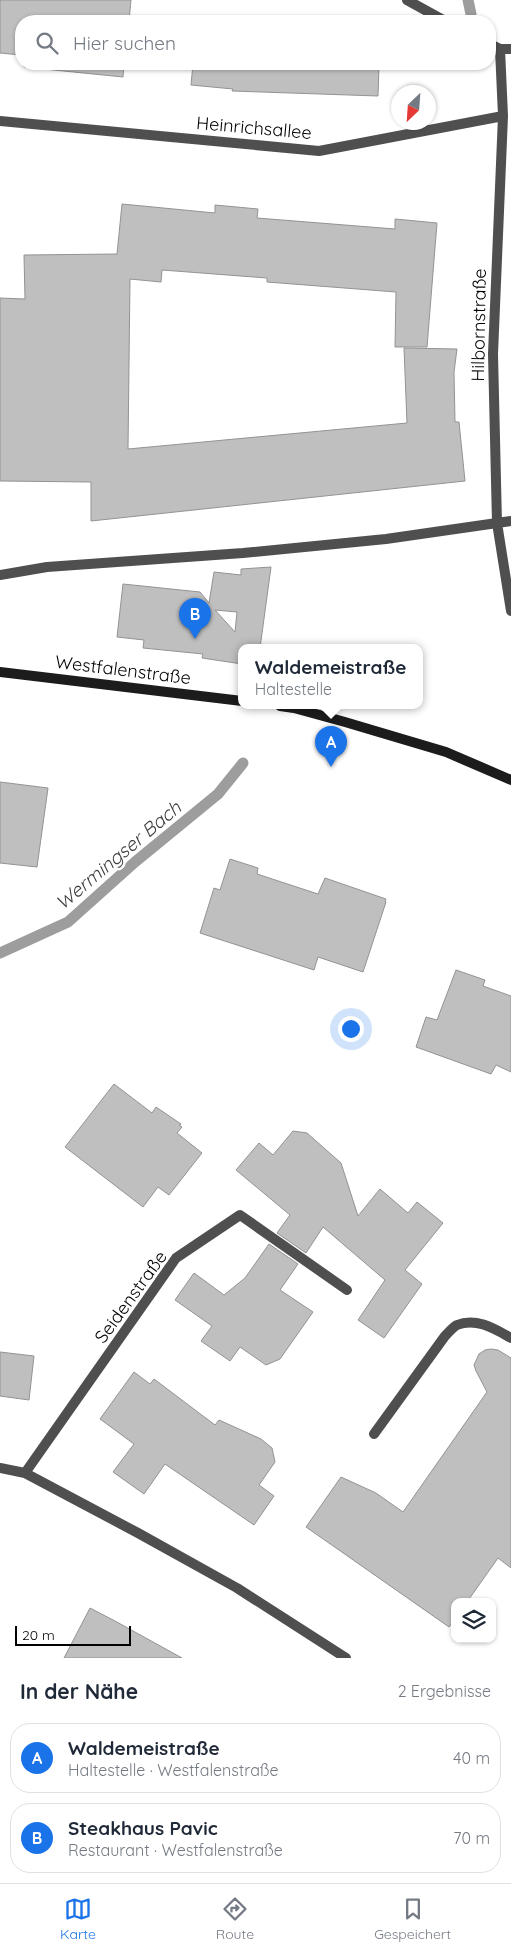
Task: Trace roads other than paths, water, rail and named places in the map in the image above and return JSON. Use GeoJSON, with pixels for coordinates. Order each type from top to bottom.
{"type":"FeatureCollection","features":[{"type":"Feature","properties":{"kind":"main road","name":"Westfalenstraße"},"geometry":{"type":"LineString","coordinates":[[0,672],[238,701]]}},
{"type":"Feature","properties":{"kind":"main road"},"geometry":{"type":"LineString","coordinates":[[298,709],[446,752],[511,780]]}},
{"type":"Feature","properties":{"kind":"street"},"geometry":{"type":"LineString","coordinates":[[407,0],[434,15]]}},
{"type":"Feature","properties":{"kind":"street","name":"Hilbornstraße"},"geometry":{"type":"LineString","coordinates":[[506,49],[493,354],[497,523],[511,611]]}},
{"type":"Feature","properties":{"kind":"street","name":"Heinrichsallee"},"geometry":{"type":"LineString","coordinates":[[0,120],[319,150],[503,116]]}},
{"type":"Feature","properties":{"kind":"street"},"geometry":{"type":"LineString","coordinates":[[0,575],[47,567],[243,553],[386,539],[511,521]]}},
{"type":"Feature","properties":{"kind":"street","name":"Seidenstraße"},"geometry":{"type":"LineString","coordinates":[[25,1474],[176,1258],[240,1215],[347,1290]]}},
{"type":"Feature","properties":{"kind":"street"},"geometry":{"type":"LineString","coordinates":[[374,1434],[445,1336],[456,1325],[471,1322],[492,1327],[511,1338]]}},
{"type":"Feature","properties":{"kind":"street"},"geometry":{"type":"LineString","coordinates":[[0,1468],[25,1474],[138,1533],[237,1588],[346,1658]]}},
{"type":"Feature","properties":{"kind":"waterway"},"geometry":{"type":"LineString","coordinates":[[468,0],[471,14]]}},
{"type":"Feature","properties":{"kind":"waterway","name":"Wermingser Bach"},"geometry":{"type":"LineString","coordinates":[[0,953],[68,922],[135,862],[218,794],[243,763]]}},
{"type":"Feature","properties":{"kind":"place","name":"Steakhaus Pavic"},"geometry":{"type":"Point","coordinates":[195,639]}},
{"type":"Feature","properties":{"kind":"place","name":"Waldemeistraße"},"geometry":{"type":"Point","coordinates":[331,767]}}]}
